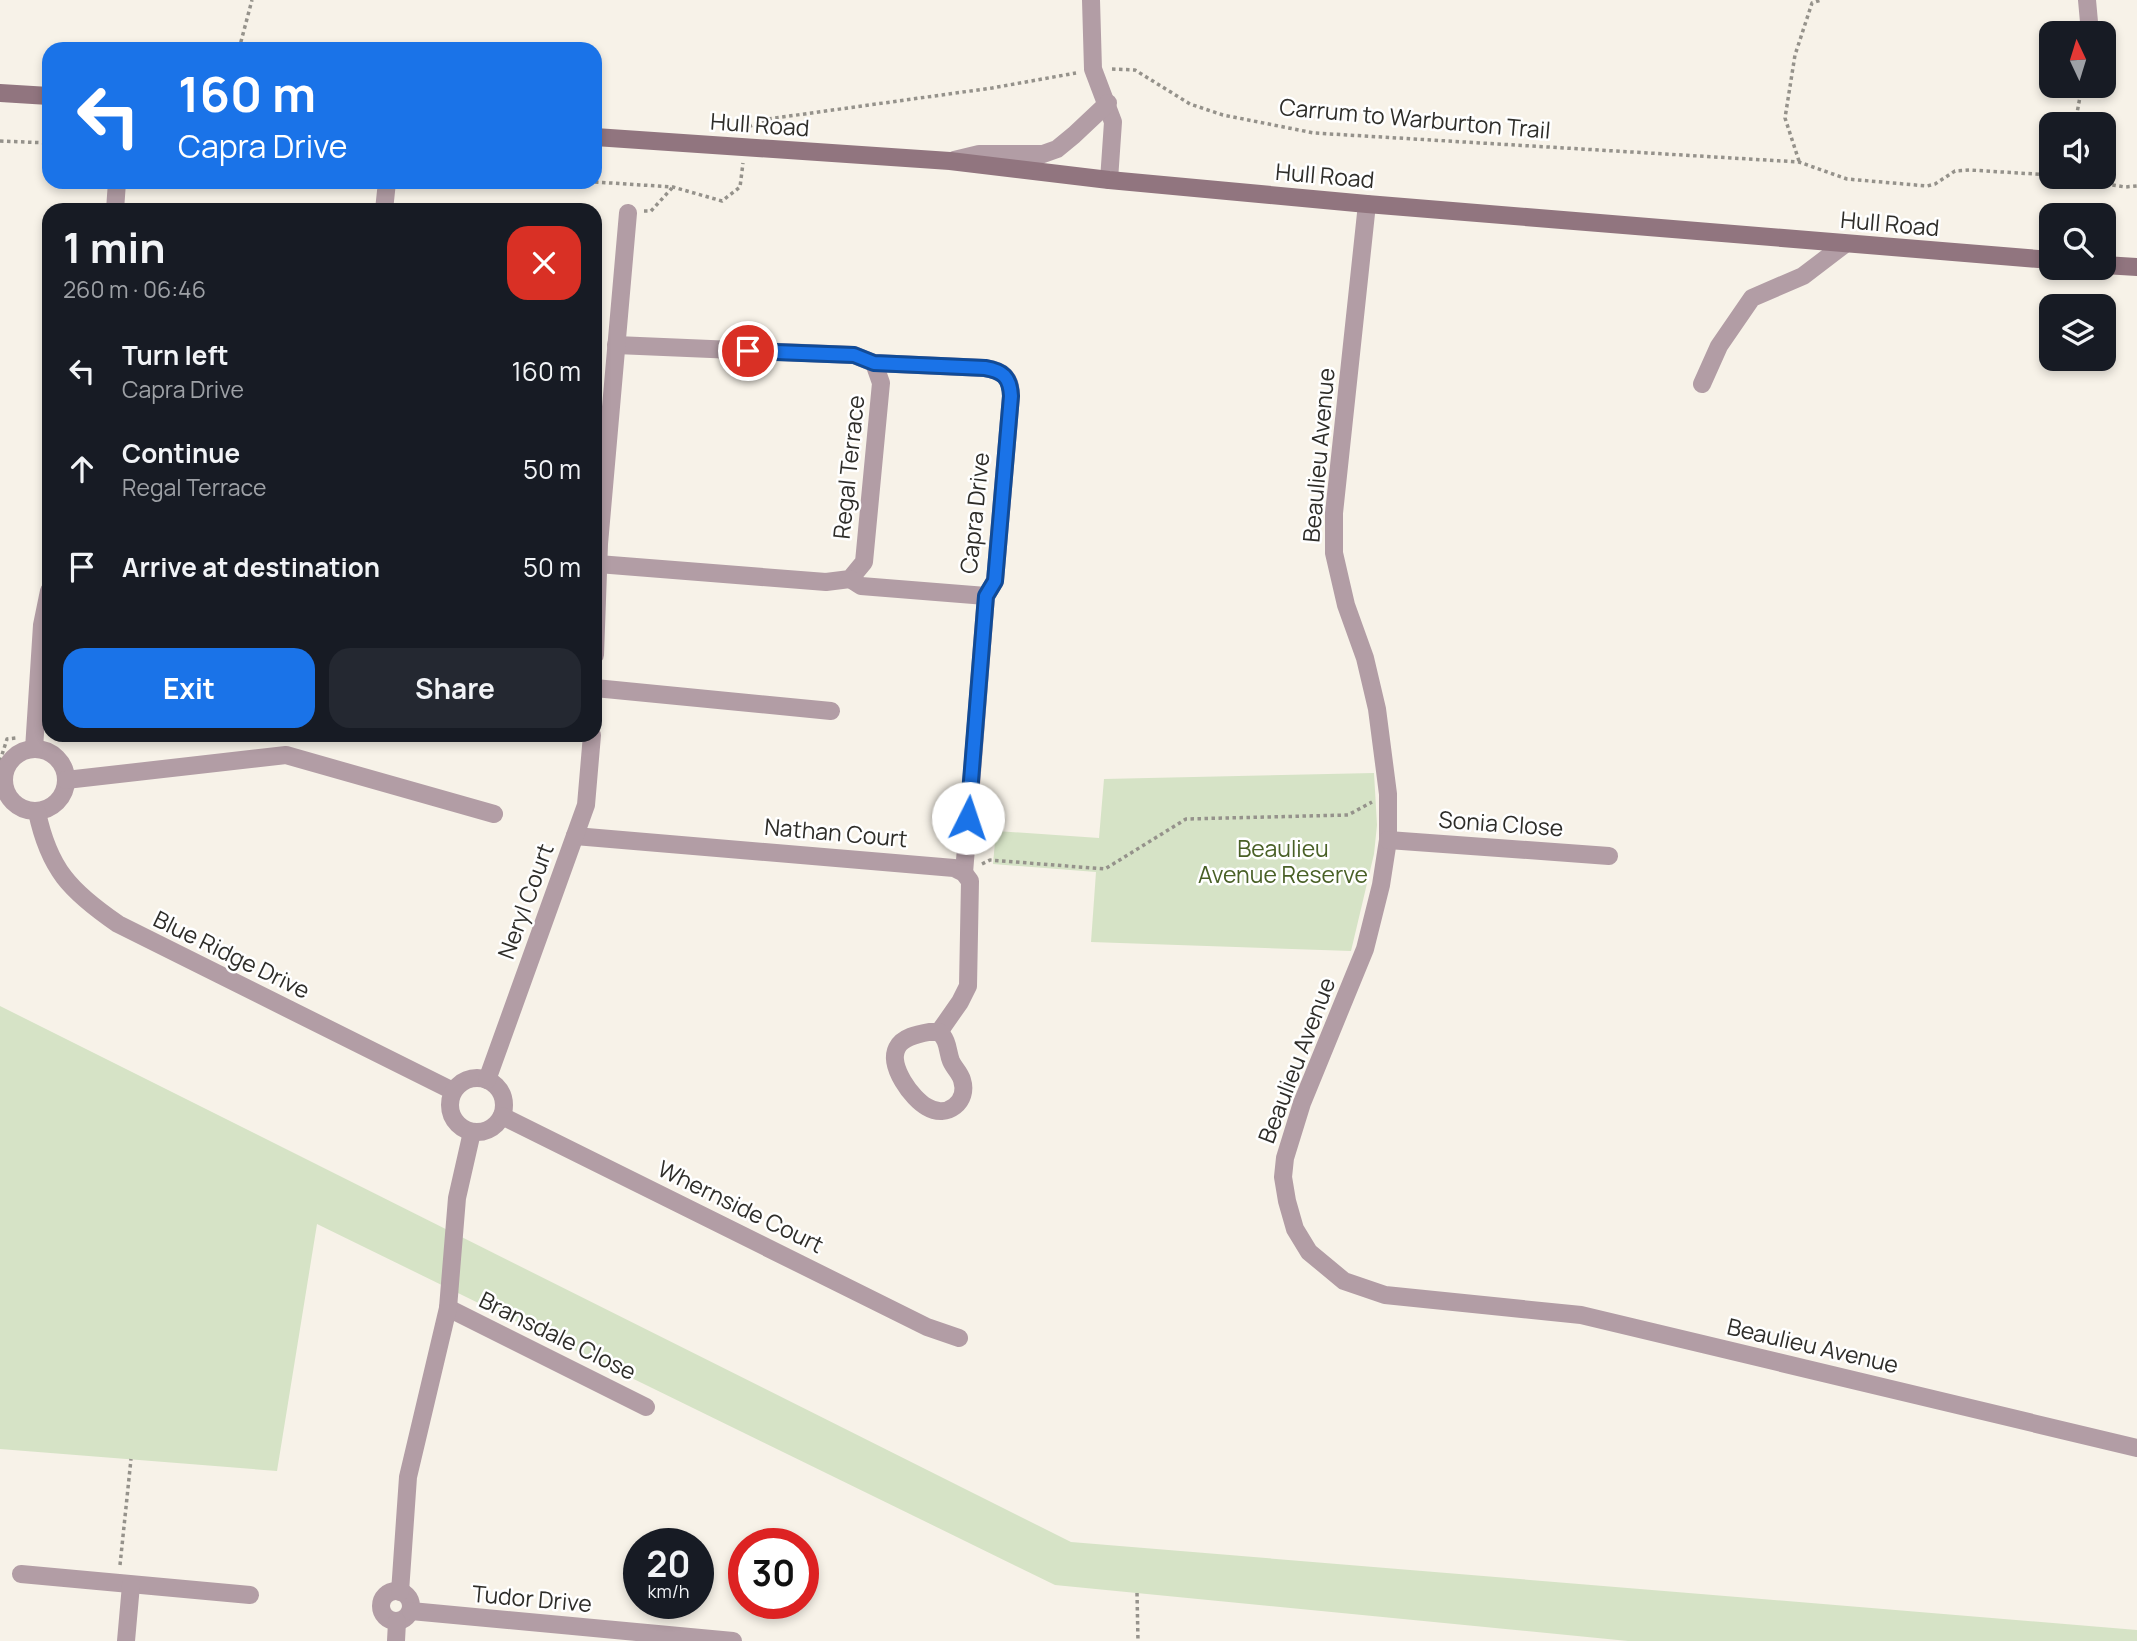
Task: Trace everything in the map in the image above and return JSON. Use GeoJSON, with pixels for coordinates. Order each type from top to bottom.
{"type":"FeatureCollection","features":[{"type":"Feature","properties":{"kind":"main road"},"geometry":{"type":"LineString","coordinates":[[0,93],[42,96]]}},
{"type":"Feature","properties":{"kind":"main road","name":"Hull Road"},"geometry":{"type":"LineString","coordinates":[[602,138],[950,161],[1110,180],[1367,204],[2039,259]]}},
{"type":"Feature","properties":{"kind":"main road"},"geometry":{"type":"LineString","coordinates":[[2116,266],[2137,267]]}},
{"type":"Feature","properties":{"kind":"street"},"geometry":{"type":"LineString","coordinates":[[1091,0],[1093,69],[1113,122],[1110,180]]}},
{"type":"Feature","properties":{"kind":"street"},"geometry":{"type":"LineString","coordinates":[[2087,0],[2089,21]]}},
{"type":"Feature","properties":{"kind":"street"},"geometry":{"type":"LineString","coordinates":[[950,161],[979,154],[1043,154],[1057,149],[1108,103]]}},
{"type":"Feature","properties":{"kind":"street","name":"Beaulieu Avenue"},"geometry":{"type":"LineString","coordinates":[[1367,204],[1335,513],[1334,553],[1346,605],[1365,658],[1377,709],[1388,794],[1388,839],[1381,885],[1365,949],[1302,1103],[1285,1158],[1283,1177],[1287,1201],[1295,1228],[1309,1252],[1344,1281],[1385,1295],[1581,1315],[2137,1448]]}},
{"type":"Feature","properties":{"kind":"street"},"geometry":{"type":"LineString","coordinates":[[602,492],[628,213]]}},
{"type":"Feature","properties":{"kind":"street"},"geometry":{"type":"LineString","coordinates":[[1702,384],[1718,346],[1752,298],[1803,276],[1845,244]]}},
{"type":"Feature","properties":{"kind":"street","name":"Regal Terrace"},"geometry":{"type":"LineString","coordinates":[[616,345],[854,355],[874,363],[881,383],[864,562],[850,579]]}},
{"type":"Feature","properties":{"kind":"street","name":"Capra Drive"},"geometry":{"type":"LineString","coordinates":[[874,363],[985,368],[1005,374],[1010,382],[995,581],[986,596],[964,873]]}},
{"type":"Feature","properties":{"kind":"street"},"geometry":{"type":"LineString","coordinates":[[602,564],[826,582],[850,579],[861,586],[986,596]]}},
{"type":"Feature","properties":{"kind":"street"},"geometry":{"type":"LineString","coordinates":[[34,742],[42,625]]}},
{"type":"Feature","properties":{"kind":"street"},"geometry":{"type":"LineString","coordinates":[[602,689],[831,711]]}},
{"type":"Feature","properties":{"kind":"street"},"geometry":{"type":"LineString","coordinates":[[34,742],[60,762],[66,780],[65,790],[54,805],[37,812],[18,807],[5,791],[3,782],[4,772],[15,755],[34,742]]}},
{"type":"Feature","properties":{"kind":"street","name":"Neryl Court"},"geometry":{"type":"LineString","coordinates":[[487,1080],[586,805],[591,742]]}},
{"type":"Feature","properties":{"kind":"street"},"geometry":{"type":"LineString","coordinates":[[66,780],[286,755],[494,814]]}},
{"type":"Feature","properties":{"kind":"street","name":"Blue Ridge Drive"},"geometry":{"type":"LineString","coordinates":[[37,812],[44,843],[58,869],[83,900],[118,924],[453,1091]]}},
{"type":"Feature","properties":{"kind":"street","name":"Nathan Court"},"geometry":{"type":"LineString","coordinates":[[575,836],[938,865],[964,873]]}},
{"type":"Feature","properties":{"kind":"street","name":"Sonia Close"},"geometry":{"type":"LineString","coordinates":[[1388,839],[1609,856]]}},
{"type":"Feature","properties":{"kind":"street"},"geometry":{"type":"LineString","coordinates":[[939,1032],[946,1040],[950,1059],[962,1077],[964,1094],[958,1104],[939,1111],[929,1109],[912,1093],[898,1071],[895,1057],[896,1048],[903,1041],[915,1035],[939,1032],[960,1003],[968,986],[970,881],[964,873]]}},
{"type":"Feature","properties":{"kind":"street"},"geometry":{"type":"LineString","coordinates":[[474,1078],[487,1080],[502,1094],[502,1116],[495,1125],[484,1131],[472,1132],[460,1127],[452,1116],[449,1104],[453,1091],[462,1082],[474,1078]]}},
{"type":"Feature","properties":{"kind":"street","name":"Whernside Court"},"geometry":{"type":"LineString","coordinates":[[502,1116],[927,1327],[959,1338]]}},
{"type":"Feature","properties":{"kind":"street"},"geometry":{"type":"LineString","coordinates":[[400,1592],[408,1477],[448,1308],[457,1198],[472,1132]]}},
{"type":"Feature","properties":{"kind":"street","name":"Bransdale Close"},"geometry":{"type":"LineString","coordinates":[[448,1308],[646,1407]]}},
{"type":"Feature","properties":{"kind":"street"},"geometry":{"type":"LineString","coordinates":[[21,1574],[250,1595]]}},
{"type":"Feature","properties":{"kind":"street"},"geometry":{"type":"LineString","coordinates":[[125,1585],[126,1641]]}},
{"type":"Feature","properties":{"kind":"street"},"geometry":{"type":"LineString","coordinates":[[396,1641],[411,1603],[407,1596],[400,1592],[387,1594],[380,1606],[384,1616],[404,1616]]}},
{"type":"Feature","properties":{"kind":"street","name":"Tudor Drive"},"geometry":{"type":"LineString","coordinates":[[404,1616],[733,1641]]}},
{"type":"Feature","properties":{"kind":"path"},"geometry":{"type":"LineString","coordinates":[[241,42],[252,0]]}},
{"type":"Feature","properties":{"kind":"path"},"geometry":{"type":"LineString","coordinates":[[1799,162],[1785,118],[1796,55],[1812,3],[1821,0]]}},
{"type":"Feature","properties":{"kind":"path","name":"Carrum to Warburton Trail"},"geometry":{"type":"LineString","coordinates":[[602,182],[673,187],[722,201],[740,187],[746,128],[768,119],[992,88],[1093,69],[1135,70],[1190,104],[1223,115],[1314,133],[1799,162],[1847,179],[1927,186],[1955,171],[2039,174]]}},
{"type":"Feature","properties":{"kind":"path"},"geometry":{"type":"LineString","coordinates":[[0,141],[42,144]]}},
{"type":"Feature","properties":{"kind":"path"},"geometry":{"type":"LineString","coordinates":[[2116,185],[2137,186]]}},
{"type":"Feature","properties":{"kind":"path"},"geometry":{"type":"LineString","coordinates":[[628,213],[651,211],[673,187]]}},
{"type":"Feature","properties":{"kind":"path"},"geometry":{"type":"LineString","coordinates":[[0,761],[8,739],[34,742]]}},
{"type":"Feature","properties":{"kind":"path"},"geometry":{"type":"LineString","coordinates":[[964,873],[990,860],[1105,869],[1186,819],[1348,815],[1388,794]]}},
{"type":"Feature","properties":{"kind":"path"},"geometry":{"type":"LineString","coordinates":[[125,1585],[131,1459]]}},
{"type":"Feature","properties":{"kind":"path"},"geometry":{"type":"LineString","coordinates":[[1137,1593],[1138,1641]]}},
{"type":"Feature","properties":{"kind":"green space","name":"Beaulieu Avenue Reserve"},"geometry":{"type":"Polygon","coordinates":[[[1374,773],[1377,825],[1374,854],[1351,951],[1091,942],[1096,872],[993,864],[996,831],[1099,838],[1104,779],[1374,773]]]}},
{"type":"Feature","properties":{"kind":"green space"},"geometry":{"type":"Polygon","coordinates":[[[0,1006],[1071,1542],[2137,1630],[2137,1641],[1628,1641],[1055,1585],[317,1224],[277,1471],[0,1449],[0,1006]]]}},
{"type":"Feature","properties":{"kind":"route"},"geometry":{"type":"LineString","coordinates":[[748,351],[854,355],[874,363],[985,368],[1005,374],[1010,382],[995,581],[986,596],[968,818]]}}]}
